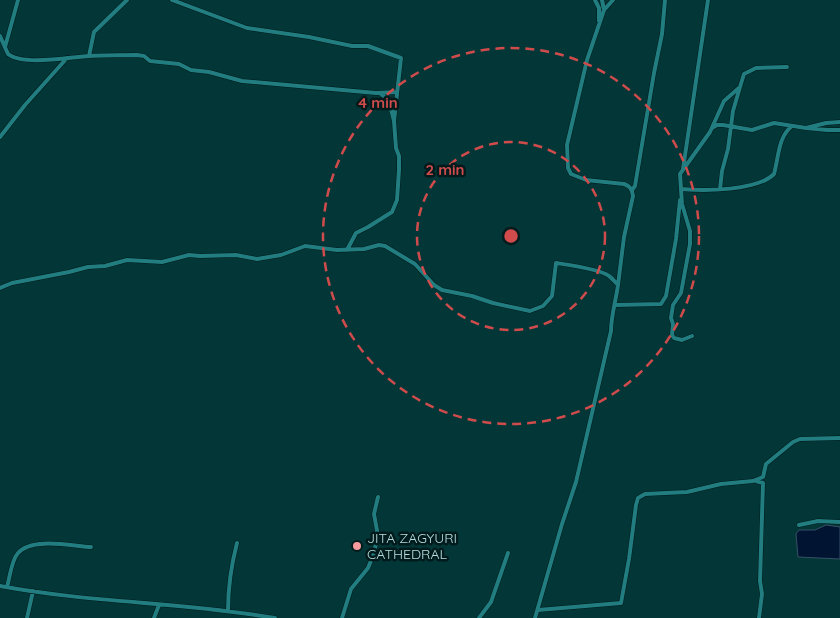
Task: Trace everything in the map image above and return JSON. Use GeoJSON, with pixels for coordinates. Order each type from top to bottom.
{"type":"FeatureCollection","features":[{"type":"Feature","properties":{"kind":"street"},"geometry":{"type":"LineString","coordinates":[[5,47],[18,0]]}},
{"type":"Feature","properties":{"kind":"street"},"geometry":{"type":"LineString","coordinates":[[90,56],[94,32],[127,0]]}},
{"type":"Feature","properties":{"kind":"street"},"geometry":{"type":"LineString","coordinates":[[172,0],[247,28],[309,37],[352,46],[368,46],[401,58],[402,63],[394,120],[400,170],[399,189],[395,206],[392,212],[356,232],[347,250]]}},
{"type":"Feature","properties":{"kind":"street"},"geometry":{"type":"LineString","coordinates":[[595,0],[599,8],[599,24]]}},
{"type":"Feature","properties":{"kind":"street"},"geometry":{"type":"LineString","coordinates":[[602,0],[604,10]]}},
{"type":"Feature","properties":{"kind":"street"},"geometry":{"type":"LineString","coordinates":[[535,618],[576,482],[611,331],[624,237],[633,196],[629,186],[586,180],[571,174],[568,168],[567,145],[587,60],[604,10],[613,0]]}},
{"type":"Feature","properties":{"kind":"street"},"geometry":{"type":"LineString","coordinates":[[632,190],[635,186],[662,34],[665,0]]}},
{"type":"Feature","properties":{"kind":"street"},"geometry":{"type":"LineString","coordinates":[[692,336],[682,340],[674,338],[672,335],[673,324],[671,318],[673,305],[682,288],[690,244],[690,231],[682,204],[680,178],[708,0]]}},
{"type":"Feature","properties":{"kind":"street"},"geometry":{"type":"LineString","coordinates":[[0,36],[8,54],[18,59],[137,55],[144,56],[150,61],[179,64],[191,70],[209,72],[242,81],[380,93],[397,92]]}},
{"type":"Feature","properties":{"kind":"street"},"geometry":{"type":"LineString","coordinates":[[0,137],[66,58]]}},
{"type":"Feature","properties":{"kind":"street"},"geometry":{"type":"LineString","coordinates":[[720,189],[732,127],[733,111],[744,74],[756,68],[787,67]]}},
{"type":"Feature","properties":{"kind":"street"},"geometry":{"type":"LineString","coordinates":[[682,171],[712,128],[724,101],[740,87]]}},
{"type":"Feature","properties":{"kind":"street"},"geometry":{"type":"LineString","coordinates":[[380,93],[389,101],[394,120]]}},
{"type":"Feature","properties":{"kind":"street"},"geometry":{"type":"LineString","coordinates":[[806,128],[840,122]]}},
{"type":"Feature","properties":{"kind":"street"},"geometry":{"type":"LineString","coordinates":[[712,128],[723,124],[752,130],[774,123],[806,128],[840,130]]}},
{"type":"Feature","properties":{"kind":"street"},"geometry":{"type":"LineString","coordinates":[[681,189],[720,189],[745,186],[771,177],[774,174],[781,138],[784,132],[792,126]]}},
{"type":"Feature","properties":{"kind":"street"},"geometry":{"type":"LineString","coordinates":[[615,305],[661,304],[663,301],[666,296],[676,239],[679,205],[682,196]]}},
{"type":"Feature","properties":{"kind":"street"},"geometry":{"type":"LineString","coordinates":[[0,288],[12,283],[88,267],[105,266],[127,260],[162,262],[189,255],[236,254],[257,258],[281,255],[305,246],[347,250],[364,249],[379,245],[385,246],[415,264],[434,285],[442,290],[530,311],[543,306],[552,296],[556,263],[597,270],[609,276],[618,285]]}},
{"type":"Feature","properties":{"kind":"street"},"geometry":{"type":"LineString","coordinates":[[759,618],[762,594],[760,581],[763,476],[766,464],[793,442],[800,439],[840,438]]}},
{"type":"Feature","properties":{"kind":"street"},"geometry":{"type":"LineString","coordinates":[[753,481],[763,476]]}},
{"type":"Feature","properties":{"kind":"street"},"geometry":{"type":"LineString","coordinates":[[538,610],[621,603],[636,505],[638,498],[645,494],[687,492],[721,484],[753,481],[763,483]]}},
{"type":"Feature","properties":{"kind":"street"},"geometry":{"type":"LineString","coordinates":[[342,618],[351,589],[368,568],[373,556],[378,536],[374,514],[378,497]]}},
{"type":"Feature","properties":{"kind":"street"},"geometry":{"type":"LineString","coordinates":[[798,525],[818,521],[840,522]]}},
{"type":"Feature","properties":{"kind":"street"},"geometry":{"type":"LineString","coordinates":[[7,587],[18,553],[25,548],[37,543],[91,547]]}},
{"type":"Feature","properties":{"kind":"street"},"geometry":{"type":"LineString","coordinates":[[228,611],[228,587],[238,543]]}},
{"type":"Feature","properties":{"kind":"street"},"geometry":{"type":"LineString","coordinates":[[479,618],[491,602],[508,553]]}},
{"type":"Feature","properties":{"kind":"street"},"geometry":{"type":"LineString","coordinates":[[0,586],[159,605],[228,611],[275,618]]}},
{"type":"Feature","properties":{"kind":"street"},"geometry":{"type":"LineString","coordinates":[[27,618],[33,591]]}},
{"type":"Feature","properties":{"kind":"street"},"geometry":{"type":"LineString","coordinates":[[154,618],[159,605]]}},
{"type":"Feature","properties":{"kind":"water"},"geometry":{"type":"Polygon","coordinates":[[[826,525],[840,527],[840,559],[798,557],[796,534],[799,530],[815,530],[826,525]]]}},
{"type":"Feature","properties":{"kind":"place","name":"JITA ZAGYURI CATHEDRAL"},"geometry":{"type":"Point","coordinates":[357,546]}}]}
